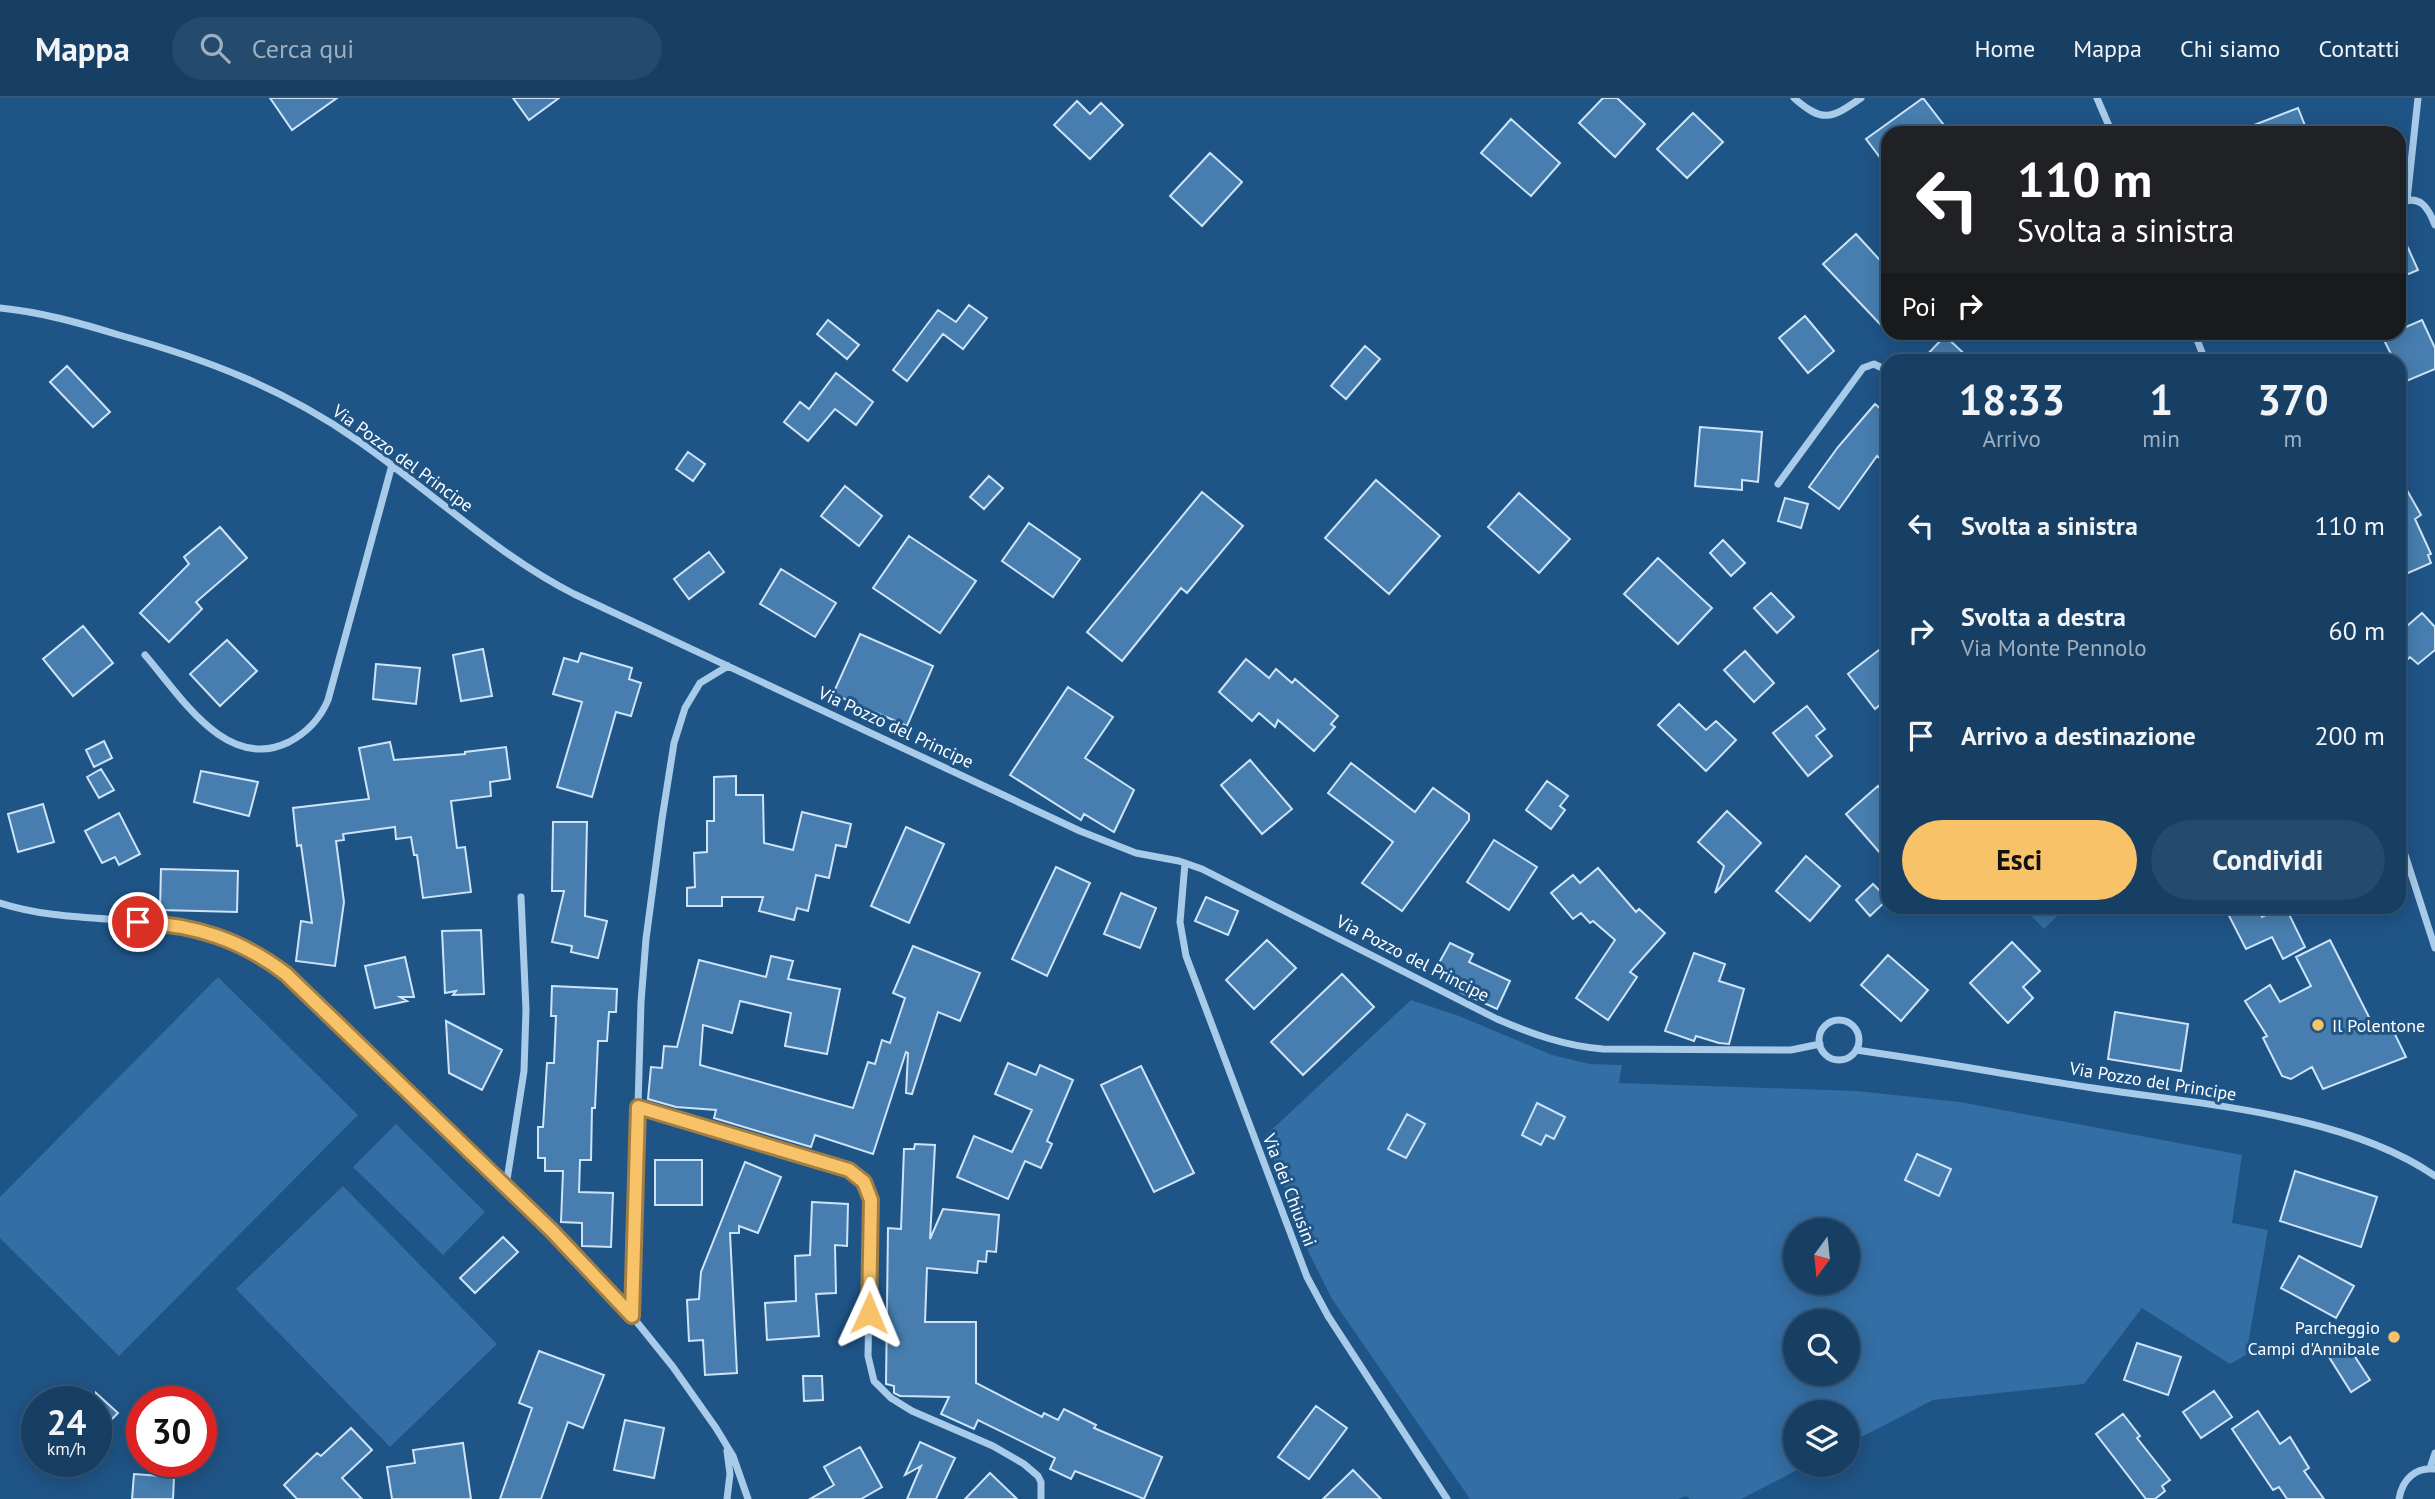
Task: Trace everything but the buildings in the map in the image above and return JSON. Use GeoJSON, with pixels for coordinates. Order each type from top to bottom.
{"type":"FeatureCollection","features":[{"type":"Feature","properties":{"kind":"street"},"geometry":{"type":"LineString","coordinates":[[1794,98],[1808,111],[1824,117],[1837,114],[1861,98]]}},
{"type":"Feature","properties":{"kind":"street"},"geometry":{"type":"LineString","coordinates":[[2097,98],[2109,126]]}},
{"type":"Feature","properties":{"kind":"street"},"geometry":{"type":"LineString","coordinates":[[2406,181],[2418,98]]}},
{"type":"Feature","properties":{"kind":"street"},"geometry":{"type":"LineString","coordinates":[[2406,202],[2422,203],[2430,212],[2435,225]]}},
{"type":"Feature","properties":{"kind":"street","name":"Via Pozzo del Principe"},"geometry":{"type":"LineString","coordinates":[[0,307],[86,325],[190,355],[271,389],[321,416],[392,465],[497,547],[542,576],[589,601],[1080,831],[1136,853],[1185,863],[1209,872],[1497,1018],[1554,1041],[1603,1049],[1791,1050],[1820,1044]]}},
{"type":"Feature","properties":{"kind":"street"},"geometry":{"type":"LineString","coordinates":[[1778,484],[1863,368],[1874,364],[1881,368]]}},
{"type":"Feature","properties":{"kind":"street"},"geometry":{"type":"LineString","coordinates":[[145,655],[202,721],[227,741],[246,748],[267,750],[306,731],[320,717],[328,700],[392,465]]}},
{"type":"Feature","properties":{"kind":"street"},"geometry":{"type":"LineString","coordinates":[[632,1316],[640,1023],[646,939],[674,743],[680,720],[694,690],[705,679],[728,666]]}},
{"type":"Feature","properties":{"kind":"street"},"geometry":{"type":"LineString","coordinates":[[2406,858],[2435,948]]}},
{"type":"Feature","properties":{"kind":"street","name":"Via dei Chiusini"},"geometry":{"type":"LineString","coordinates":[[1185,863],[1180,928],[1186,956],[1298,1256],[1328,1316],[1447,1499]]}},
{"type":"Feature","properties":{"kind":"street"},"geometry":{"type":"LineString","coordinates":[[506,1186],[524,1071],[526,1010],[521,897]]}},
{"type":"Feature","properties":{"kind":"street"},"geometry":{"type":"LineString","coordinates":[[0,903],[50,915],[183,927],[226,938],[256,953],[286,974],[580,1259],[632,1316],[673,1367],[716,1428],[733,1456],[748,1499]]}},
{"type":"Feature","properties":{"kind":"street"},"geometry":{"type":"LineString","coordinates":[[1841,1020],[1857,1031],[1859,1044],[1846,1058],[1833,1059],[1820,1044],[1819,1039],[1824,1027],[1829,1023],[1841,1020]]}},
{"type":"Feature","properties":{"kind":"street","name":"Via Pozzo del Principe"},"geometry":{"type":"LineString","coordinates":[[1856,1050],[2190,1102],[2305,1123],[2370,1143],[2418,1165],[2435,1176]]}},
{"type":"Feature","properties":{"kind":"street"},"geometry":{"type":"LineString","coordinates":[[638,1107],[840,1167],[860,1177],[871,1200],[868,1356],[874,1381],[891,1398],[905,1407],[981,1440],[1024,1464],[1041,1482],[1041,1499]]}},
{"type":"Feature","properties":{"kind":"street"},"geometry":{"type":"LineString","coordinates":[[716,1428],[728,1456],[730,1474],[727,1499]]}},
{"type":"Feature","properties":{"kind":"street"},"geometry":{"type":"LineString","coordinates":[[2399,1499],[2405,1481],[2412,1474],[2433,1468],[2435,1453]]}},
{"type":"Feature","properties":{"kind":"shaded area"},"geometry":{"type":"Polygon","coordinates":[[[2030,914],[2060,914],[2044,929],[2030,914]]]}},
{"type":"Feature","properties":{"kind":"shaded area"},"geometry":{"type":"Polygon","coordinates":[[[218,977],[358,1115],[119,1356],[0,1238],[0,1197],[218,977]]]}},
{"type":"Feature","properties":{"kind":"shaded area"},"geometry":{"type":"Polygon","coordinates":[[[1411,1000],[1459,1016],[1552,1055],[1590,1064],[1622,1065],[1619,1083],[1857,1091],[1960,1102],[2242,1155],[2232,1223],[2268,1230],[2246,1355],[2230,1364],[2142,1308],[2084,1384],[1933,1400],[1860,1438],[1860,1400],[1783,1400],[1784,1477],[1741,1499],[1690,1499],[1686,1496],[1678,1499],[1470,1499],[1332,1299],[1309,1253],[1265,1136],[1411,1000]],[[1538,1104],[1522,1135],[1541,1145],[1546,1135],[1538,1104]],[[1407,1115],[1389,1148],[1406,1158],[1425,1124],[1407,1115]],[[1917,1154],[1905,1180],[1939,1195],[1951,1169],[1917,1154]]]}},
{"type":"Feature","properties":{"kind":"shaded area"},"geometry":{"type":"Polygon","coordinates":[[[396,1124],[485,1212],[443,1255],[353,1167],[396,1124]]]}},
{"type":"Feature","properties":{"kind":"shaded area"},"geometry":{"type":"Polygon","coordinates":[[[343,1186],[497,1344],[390,1447],[236,1289],[343,1186]]]}},
{"type":"Feature","properties":{"kind":"place","name":"Il Polentone"},"geometry":{"type":"Point","coordinates":[2318,1025]}},
{"type":"Feature","properties":{"kind":"place","name":"Parcheggio Campi d'Annibale"},"geometry":{"type":"Point","coordinates":[2394,1337]}},
{"type":"Feature","properties":{"kind":"route"},"geometry":{"type":"LineString","coordinates":[[138,922],[162,923],[226,938],[256,953],[286,974],[552,1231],[632,1316],[638,1107],[849,1170],[864,1182],[871,1200],[869,1313]]}}]}
